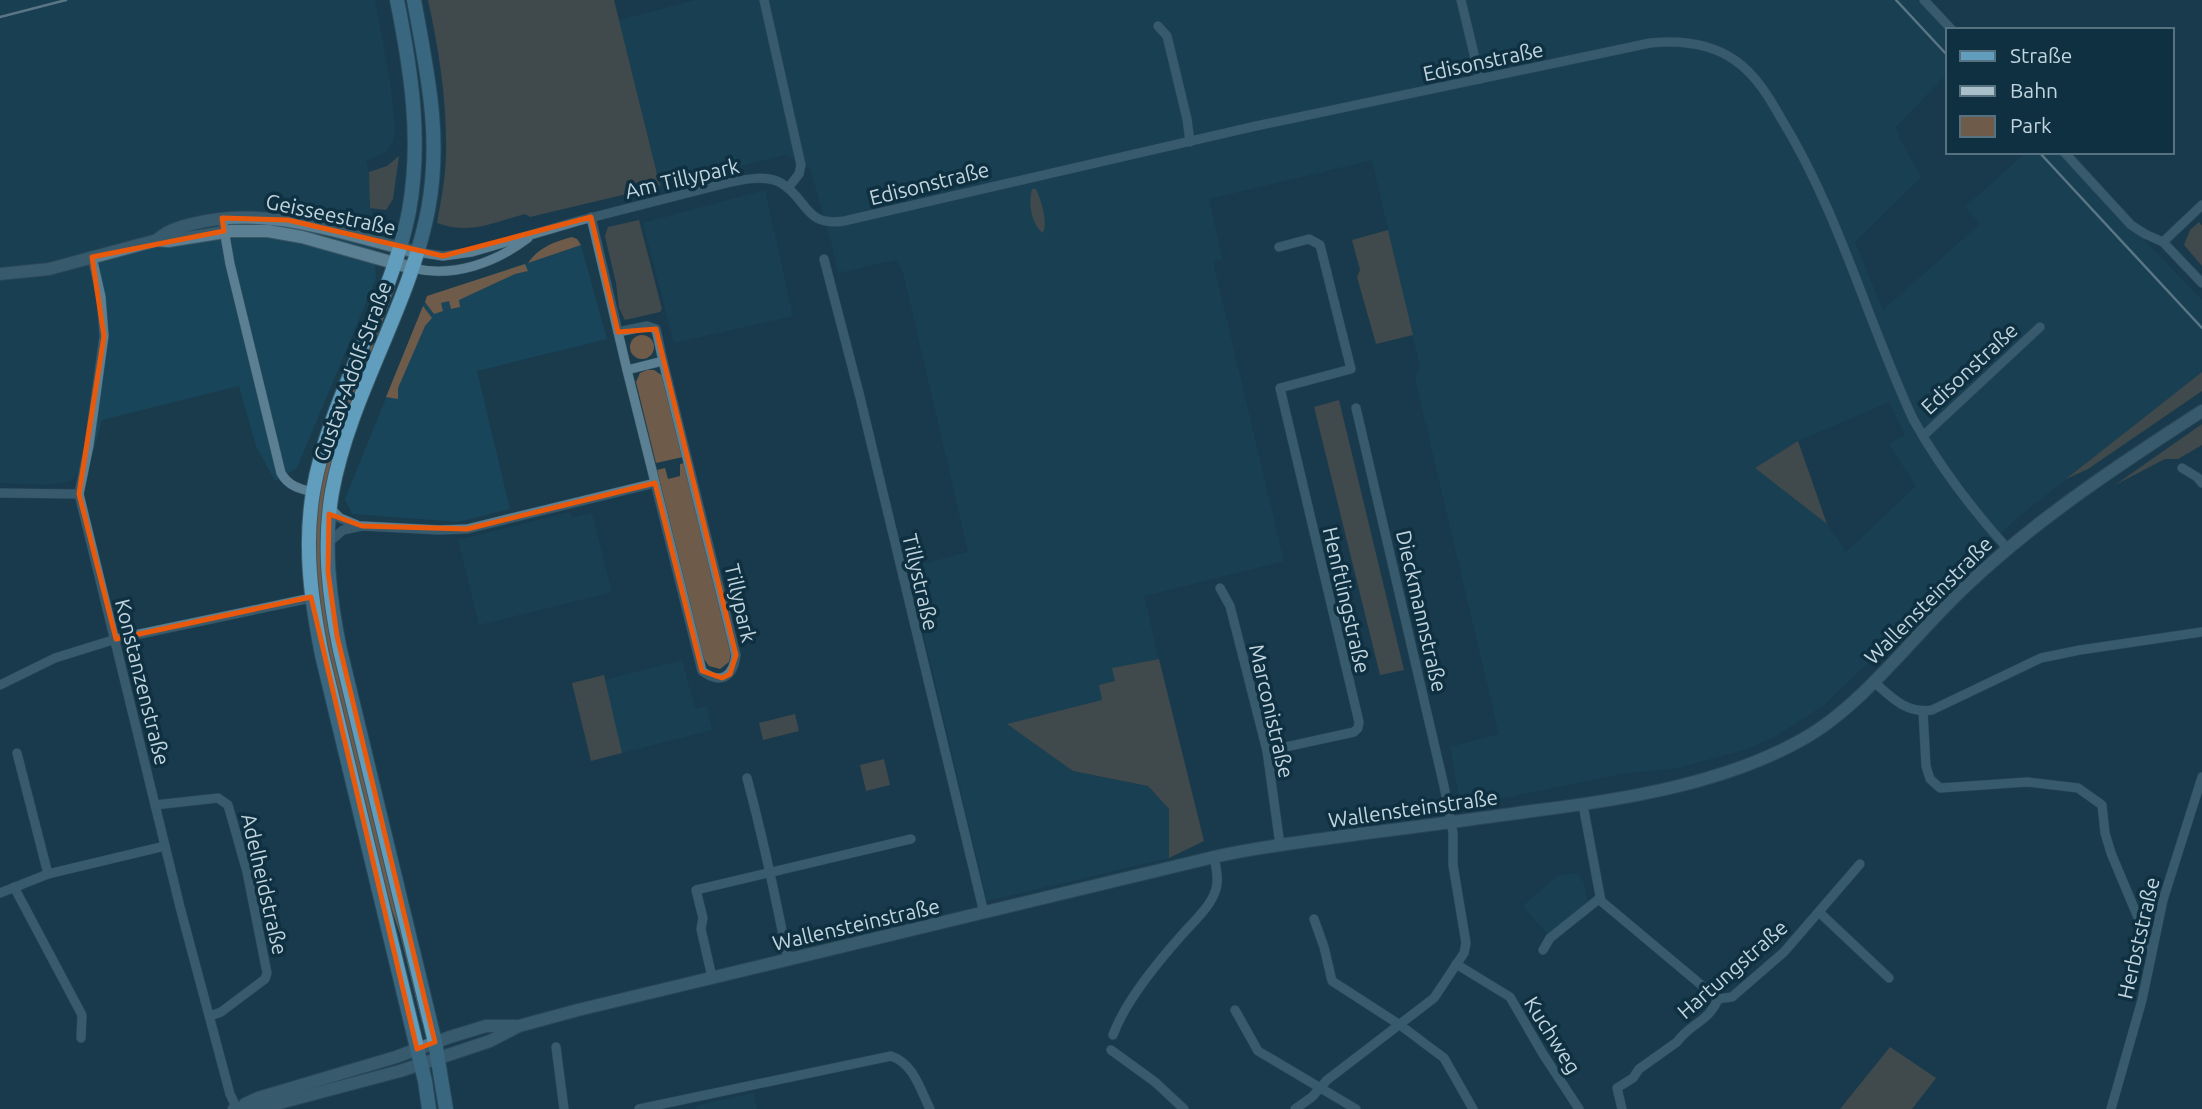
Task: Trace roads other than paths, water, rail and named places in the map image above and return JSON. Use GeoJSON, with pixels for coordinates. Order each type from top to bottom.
{"type":"FeatureCollection","features":[{"type":"Feature","properties":{"kind":"main road","name":"Gustav-Adolf-Straße"},"geometry":{"type":"LineString","coordinates":[[397,0],[412,87],[416,145],[411,196],[394,263],[328,433],[313,492],[308,554],[311,598],[322,655],[421,1065],[429,1109]]}},
{"type":"Feature","properties":{"kind":"main road","name":"Gustav-Adolf-Straße"},"geometry":{"type":"LineString","coordinates":[[414,0],[434,118],[434,160],[430,197],[412,268],[337,469],[327,544],[329,585],[339,643],[435,1042],[446,1109]]}},
{"type":"Feature","properties":{"kind":"street"},"geometry":{"type":"LineString","coordinates":[[764,0],[801,165],[799,174],[788,188]]}},
{"type":"Feature","properties":{"kind":"street"},"geometry":{"type":"LineString","coordinates":[[1461,0],[1480,79]]}},
{"type":"Feature","properties":{"kind":"street"},"geometry":{"type":"LineString","coordinates":[[1924,0],[1950,28]]}},
{"type":"Feature","properties":{"kind":"street"},"geometry":{"type":"LineString","coordinates":[[1158,26],[1167,36],[1191,142]]}},
{"type":"Feature","properties":{"kind":"street","name":"Edisonstraße"},"geometry":{"type":"LineString","coordinates":[[788,188],[811,215],[823,222],[833,223],[1256,126],[1650,43],[1669,41],[1699,44],[1716,50],[1744,67],[1770,99],[1802,153],[1895,379],[1923,436],[1978,516],[2007,548]]}},
{"type":"Feature","properties":{"kind":"street"},"geometry":{"type":"LineString","coordinates":[[2066,154],[2131,225],[2163,242],[2202,283]]}},
{"type":"Feature","properties":{"kind":"street","name":"Am Tillypark"},"geometry":{"type":"LineString","coordinates":[[417,253],[434,256],[458,255],[591,217],[744,180],[768,179],[788,188]]}},
{"type":"Feature","properties":{"kind":"street"},"geometry":{"type":"LineString","coordinates":[[2163,242],[2202,205]]}},
{"type":"Feature","properties":{"kind":"street","name":"Geisseestraße"},"geometry":{"type":"LineString","coordinates":[[0,274],[48,269],[158,240],[168,241],[223,225],[265,217],[288,220],[417,253]]}},
{"type":"Feature","properties":{"kind":"street","name":"Tillypark"},"geometry":{"type":"LineString","coordinates":[[591,217],[626,370],[702,671],[711,678],[722,678],[730,674],[735,665],[736,654],[656,329],[647,326],[618,332]]}},
{"type":"Feature","properties":{"kind":"street","name":"Geisseestraße"},"geometry":{"type":"LineString","coordinates":[[223,225],[292,235],[412,268]]}},
{"type":"Feature","properties":{"kind":"street","name":"Gustav-Adolf-Straße"},"geometry":{"type":"LineString","coordinates":[[223,225],[281,473],[291,485],[313,492]]}},
{"type":"Feature","properties":{"kind":"street","name":"Am Tillypark"},"geometry":{"type":"LineString","coordinates":[[412,268],[438,271],[476,266],[513,249],[534,233]]}},
{"type":"Feature","properties":{"kind":"street","name":"Henftlingstraße"},"geometry":{"type":"LineString","coordinates":[[1267,751],[1354,732],[1358,729],[1359,722],[1280,388],[1351,369],[1320,245],[1309,239],[1279,247]]}},
{"type":"Feature","properties":{"kind":"street","name":"Konstanzenstraße"},"geometry":{"type":"LineString","coordinates":[[92,257],[101,297],[104,336],[89,445],[79,494],[165,846],[236,1109]]}},
{"type":"Feature","properties":{"kind":"street","name":"Tillystraße"},"geometry":{"type":"LineString","coordinates":[[824,259],[984,913]]}},
{"type":"Feature","properties":{"kind":"street","name":"Edisonstraße"},"geometry":{"type":"LineString","coordinates":[[1923,436],[2040,327]]}},
{"type":"Feature","properties":{"kind":"street"},"geometry":{"type":"LineString","coordinates":[[626,370],[663,362]]}},
{"type":"Feature","properties":{"kind":"street","name":"Dieckmannstraße"},"geometry":{"type":"LineString","coordinates":[[1295,1109],[1312,1097],[1327,1080],[1434,998],[1464,953],[1466,943],[1453,865],[1451,822],[1433,734],[1356,408]]}},
{"type":"Feature","properties":{"kind":"street","name":"Wallensteinstraße"},"geometry":{"type":"LineString","coordinates":[[236,1109],[268,1106],[421,1065],[490,1041],[519,1026],[1214,857],[1280,845],[1583,805],[1677,786],[1768,757],[1804,739],[1826,724],[2007,548],[2081,492],[2202,411]]}},
{"type":"Feature","properties":{"kind":"street"},"geometry":{"type":"LineString","coordinates":[[2182,468],[2202,483]]}},
{"type":"Feature","properties":{"kind":"street"},"geometry":{"type":"LineString","coordinates":[[330,508],[344,520],[362,526],[467,529],[655,483]]}},
{"type":"Feature","properties":{"kind":"street"},"geometry":{"type":"LineString","coordinates":[[0,493],[79,494]]}},
{"type":"Feature","properties":{"kind":"street"},"geometry":{"type":"LineString","coordinates":[[327,544],[339,532],[362,526]]}},
{"type":"Feature","properties":{"kind":"street","name":"Marconistraße"},"geometry":{"type":"LineString","coordinates":[[1220,588],[1230,606],[1267,751],[1280,845]]}},
{"type":"Feature","properties":{"kind":"street"},"geometry":{"type":"LineString","coordinates":[[0,685],[55,658],[116,639],[311,598]]}},
{"type":"Feature","properties":{"kind":"street"},"geometry":{"type":"LineString","coordinates":[[1873,681],[1903,706],[1923,711],[1938,708],[2040,658],[2202,632]]}},
{"type":"Feature","properties":{"kind":"street"},"geometry":{"type":"LineString","coordinates":[[1923,711],[1926,766],[1930,779],[1940,788],[2027,782],[2078,788],[2102,805],[2105,834],[2111,853],[2152,951]]}},
{"type":"Feature","properties":{"kind":"street"},"geometry":{"type":"LineString","coordinates":[[17,753],[48,874]]}},
{"type":"Feature","properties":{"kind":"street","name":"Herbststraße"},"geometry":{"type":"LineString","coordinates":[[2111,1109],[2142,1000],[2163,900],[2202,777]]}},
{"type":"Feature","properties":{"kind":"street"},"geometry":{"type":"LineString","coordinates":[[747,778],[771,872],[788,960]]}},
{"type":"Feature","properties":{"kind":"street","name":"Adelheidstraße"},"geometry":{"type":"LineString","coordinates":[[155,805],[218,798],[223,800],[228,805],[247,873],[267,973],[265,979],[221,1012],[210,1016]]}},
{"type":"Feature","properties":{"kind":"street"},"geometry":{"type":"LineString","coordinates":[[1583,805],[1600,898],[1606,906],[1718,999]]}},
{"type":"Feature","properties":{"kind":"street"},"geometry":{"type":"LineString","coordinates":[[712,977],[701,929],[703,918],[696,890],[911,839]]}},
{"type":"Feature","properties":{"kind":"street"},"geometry":{"type":"LineString","coordinates":[[0,893],[48,874],[165,846]]}},
{"type":"Feature","properties":{"kind":"street"},"geometry":{"type":"LineString","coordinates":[[1113,1035],[1120,1017],[1136,993],[1210,902],[1217,887],[1214,857]]}},
{"type":"Feature","properties":{"kind":"street","name":"Hartungstraße"},"geometry":{"type":"LineString","coordinates":[[1622,1109],[1617,1088],[1713,1012],[1718,999],[1732,997],[1784,952],[1860,864]]}},
{"type":"Feature","properties":{"kind":"street"},"geometry":{"type":"LineString","coordinates":[[13,887],[82,1015],[81,1038]]}},
{"type":"Feature","properties":{"kind":"street"},"geometry":{"type":"LineString","coordinates":[[1544,950],[1550,938],[1600,898]]}},
{"type":"Feature","properties":{"kind":"street"},"geometry":{"type":"LineString","coordinates":[[1820,912],[1889,978]]}},
{"type":"Feature","properties":{"kind":"street"},"geometry":{"type":"LineString","coordinates":[[1314,919],[1332,981],[1444,1058],[1473,1109]]}},
{"type":"Feature","properties":{"kind":"street","name":"Kuchweg"},"geometry":{"type":"LineString","coordinates":[[1456,964],[1510,997],[1579,1109]]}},
{"type":"Feature","properties":{"kind":"street"},"geometry":{"type":"LineString","coordinates":[[1235,1010],[1258,1051],[1356,1109]]}},
{"type":"Feature","properties":{"kind":"street","name":"Wallensteinstraße"},"geometry":{"type":"LineString","coordinates":[[236,1109],[258,1098],[486,1026],[519,1026]]}},
{"type":"Feature","properties":{"kind":"street"},"geometry":{"type":"LineString","coordinates":[[556,1046],[564,1109]]}},
{"type":"Feature","properties":{"kind":"street"},"geometry":{"type":"LineString","coordinates":[[1111,1050],[1156,1082],[1184,1109]]}},
{"type":"Feature","properties":{"kind":"street"},"geometry":{"type":"LineString","coordinates":[[639,1109],[891,1056],[909,1067],[930,1109]]}},
{"type":"Feature","properties":{"kind":"railway"},"geometry":{"type":"LineString","coordinates":[[0,17],[66,0]]}},
{"type":"Feature","properties":{"kind":"railway"},"geometry":{"type":"LineString","coordinates":[[1896,0],[1946,54]]}},
{"type":"Feature","properties":{"kind":"railway"},"geometry":{"type":"LineString","coordinates":[[2041,154],[2202,328]]}}]}
